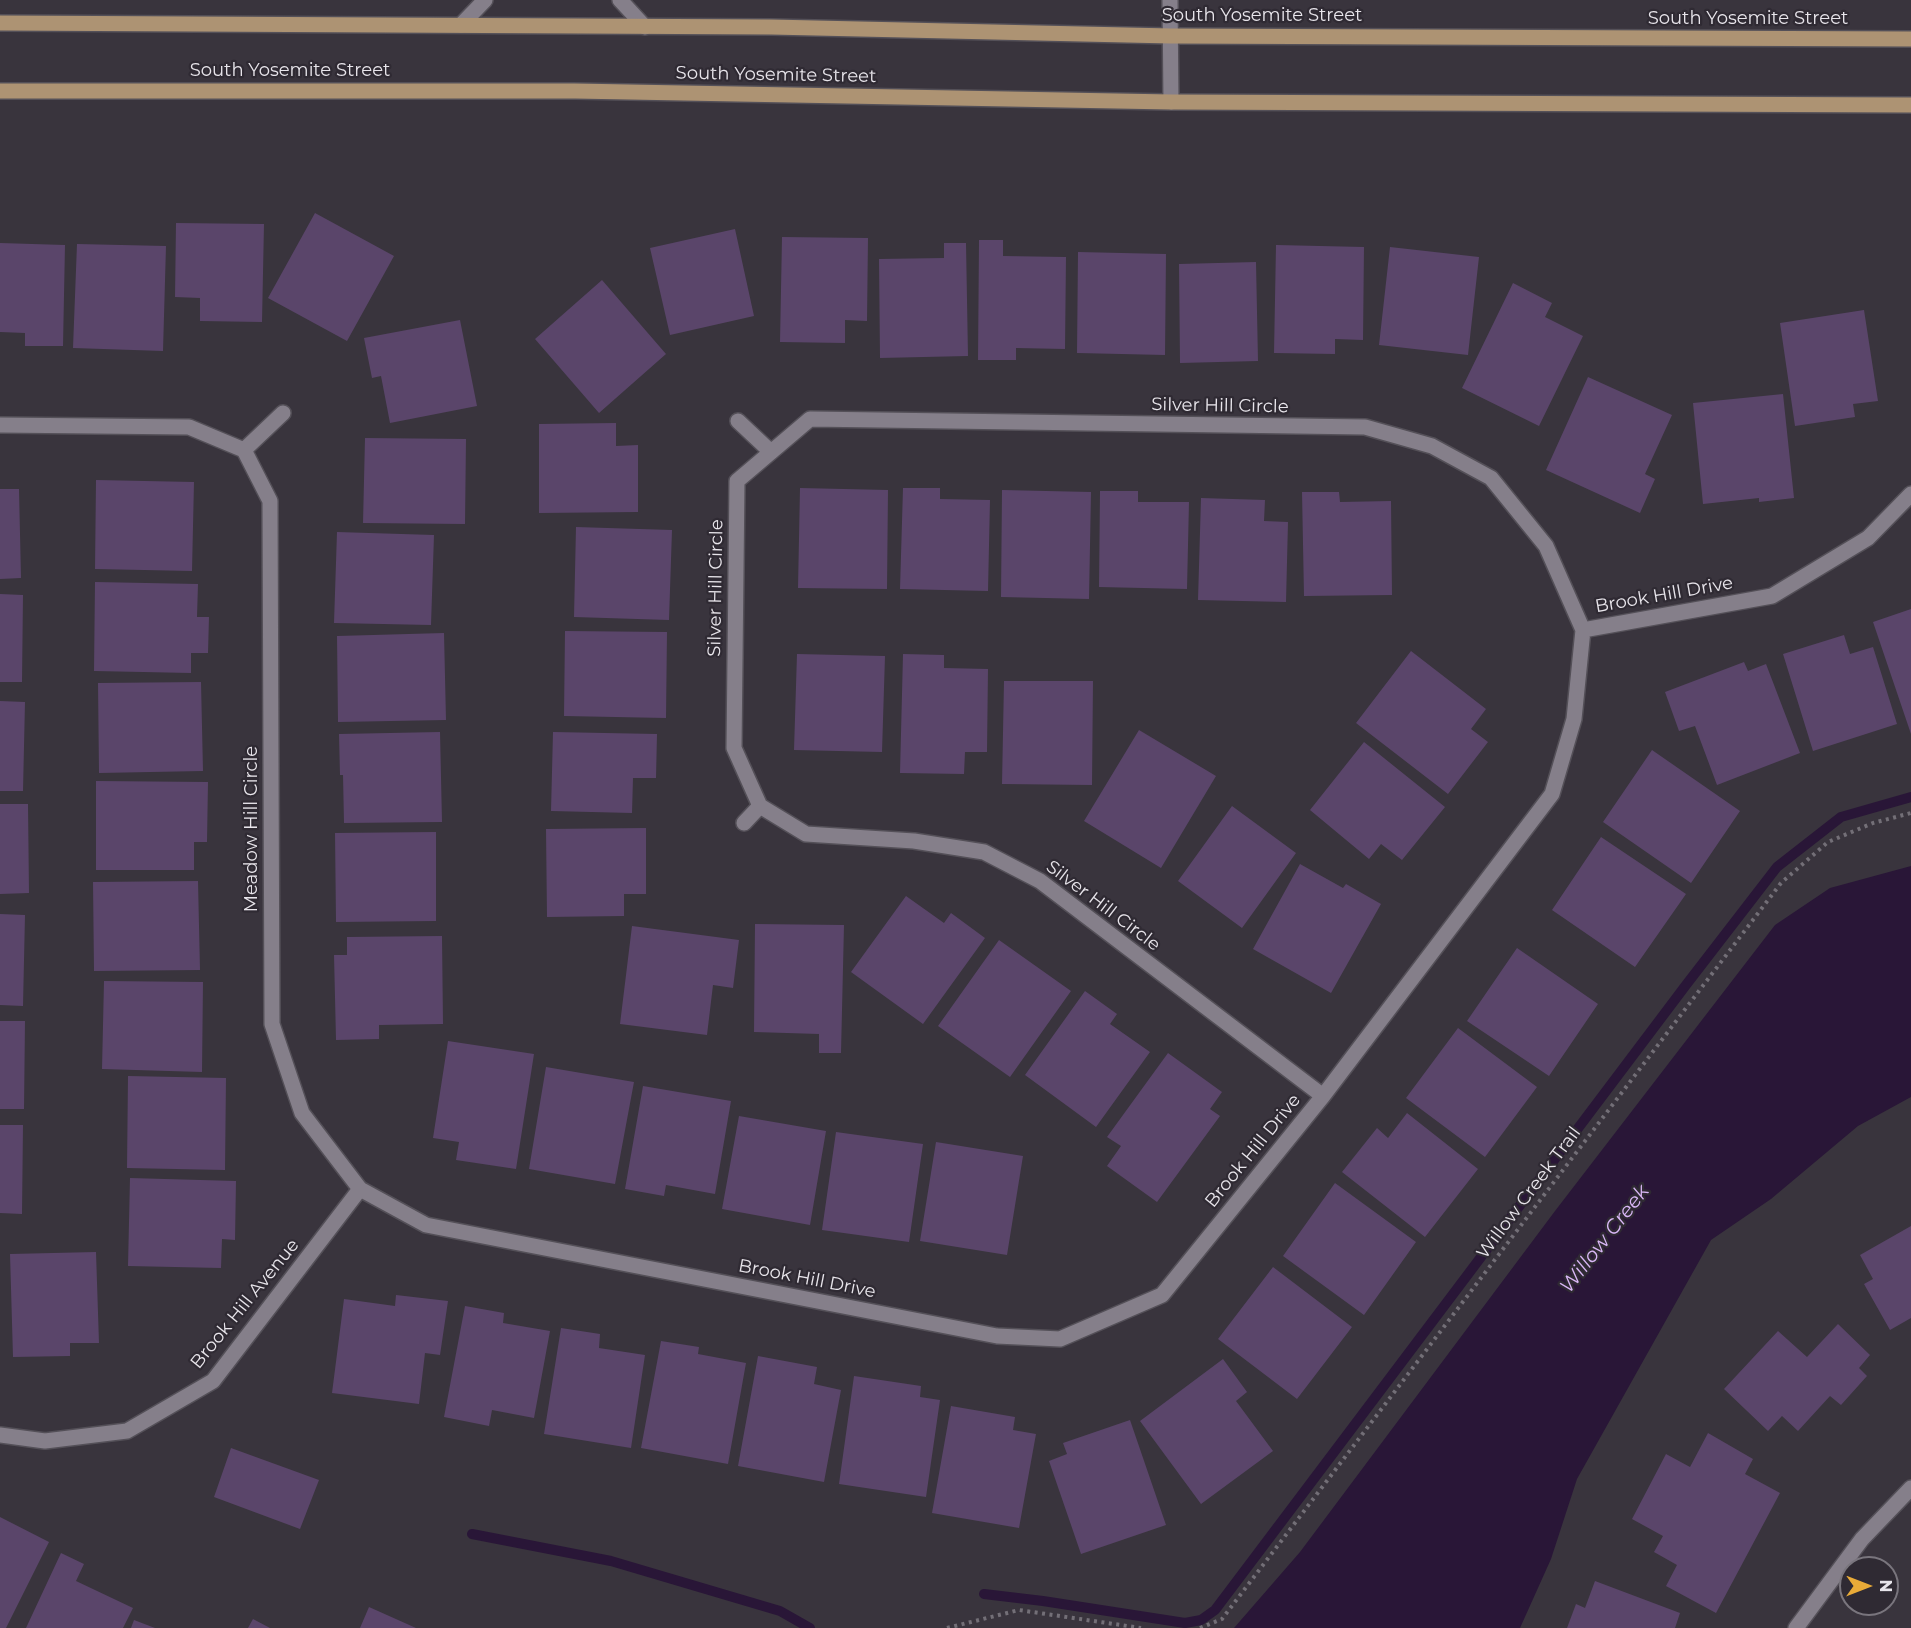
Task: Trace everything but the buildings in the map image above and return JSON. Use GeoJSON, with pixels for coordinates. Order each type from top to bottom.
{"type":"FeatureCollection","features":[{"type":"Feature","properties":{"kind":"main road","name":"South Yosemite Street"},"geometry":{"type":"LineString","coordinates":[[0,23],[771,27],[1171,36],[1911,39]]}},
{"type":"Feature","properties":{"kind":"main road","name":"South Yosemite Street"},"geometry":{"type":"LineString","coordinates":[[0,91],[575,91],[1171,102],[1911,105]]}},
{"type":"Feature","properties":{"kind":"street"},"geometry":{"type":"LineString","coordinates":[[461,25],[485,0]]}},
{"type":"Feature","properties":{"kind":"street"},"geometry":{"type":"LineString","coordinates":[[620,0],[645,27]]}},
{"type":"Feature","properties":{"kind":"street"},"geometry":{"type":"LineString","coordinates":[[1170,0],[1171,102]]}},
{"type":"Feature","properties":{"kind":"street"},"geometry":{"type":"LineString","coordinates":[[0,425],[189,427],[244,450],[283,413]]}},
{"type":"Feature","properties":{"kind":"street","name":"Silver Hill Circle"},"geometry":{"type":"LineString","coordinates":[[1323,1096],[1040,880],[984,852],[914,841],[806,834],[760,806],[734,748],[737,481],[810,419],[1365,427],[1432,446],[1491,478],[1545,546],[1583,630]]}},
{"type":"Feature","properties":{"kind":"street"},"geometry":{"type":"LineString","coordinates":[[738,421],[771,452]]}},
{"type":"Feature","properties":{"kind":"street","name":"Meadow Hill Circle"},"geometry":{"type":"LineString","coordinates":[[244,450],[270,501],[272,1024],[302,1113],[360,1188]]}},
{"type":"Feature","properties":{"kind":"street","name":"Brook Hill Drive"},"geometry":{"type":"LineString","coordinates":[[360,1188],[426,1225],[997,1336],[1060,1338],[1162,1295],[1323,1096],[1552,794],[1575,719],[1583,630],[1772,596],[1868,538],[1911,494]]}},
{"type":"Feature","properties":{"kind":"street"},"geometry":{"type":"LineString","coordinates":[[744,823],[760,806]]}},
{"type":"Feature","properties":{"kind":"street","name":"Brook Hill Avenue"},"geometry":{"type":"LineString","coordinates":[[0,1435],[45,1441],[127,1431],[213,1381],[360,1188]]}},
{"type":"Feature","properties":{"kind":"street"},"geometry":{"type":"LineString","coordinates":[[1796,1628],[1862,1539],[1911,1488]]}},
{"type":"Feature","properties":{"kind":"path","name":"Willow Creek Trail"},"geometry":{"type":"LineString","coordinates":[[1200,1628],[1222,1619],[1782,883],[1828,842],[1873,823],[1911,813]]}},
{"type":"Feature","properties":{"kind":"path"},"geometry":{"type":"LineString","coordinates":[[947,1628],[1019,1610],[1141,1628]]}},
{"type":"Feature","properties":{"kind":"water","name":"Willow Creek"},"geometry":{"type":"Polygon","coordinates":[[[1911,866],[1911,1097],[1858,1126],[1771,1199],[1711,1240],[1577,1479],[1551,1559],[1520,1628],[1234,1628],[1300,1552],[1555,1211],[1775,925],[1830,888],[1911,866]]]}},
{"type":"Feature","properties":{"kind":"waterway"},"geometry":{"type":"LineString","coordinates":[[984,1594],[1185,1623],[1201,1620],[1215,1610],[1777,867],[1841,817],[1911,797]]}},
{"type":"Feature","properties":{"kind":"waterway"},"geometry":{"type":"LineString","coordinates":[[472,1534],[611,1561],[780,1611],[810,1628]]}}]}
